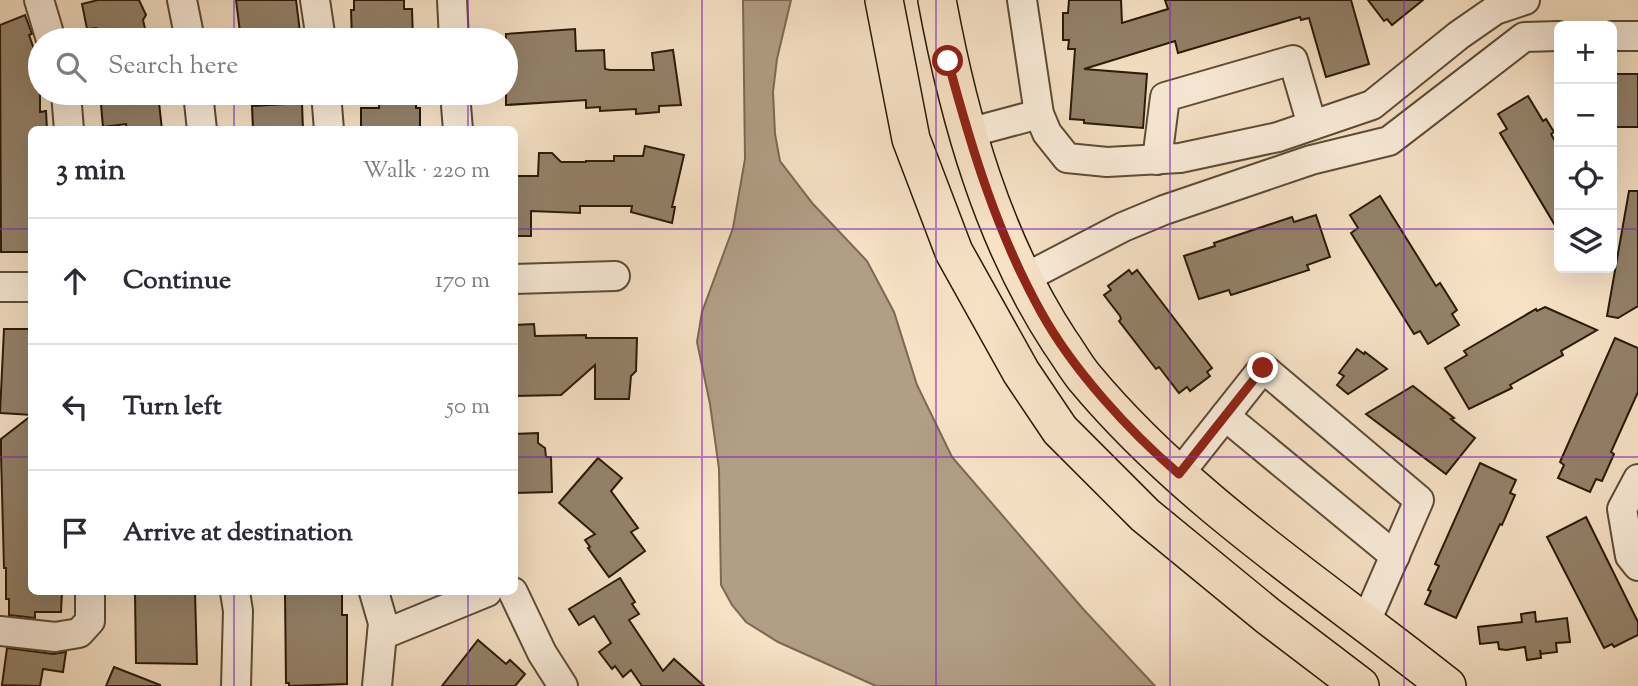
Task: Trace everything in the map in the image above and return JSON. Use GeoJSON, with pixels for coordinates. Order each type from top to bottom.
{"type":"FeatureCollection","features":[{"type":"Feature","properties":{"kind":"main road"},"geometry":{"type":"LineString","coordinates":[[884,0],[911,139],[954,252],[1021,372],[1060,430],[1145,515],[1268,616],[1360,686]]}},
{"type":"Feature","properties":{"kind":"main road"},"geometry":{"type":"LineString","coordinates":[[937,0],[948,61],[988,195],[1023,279],[1042,315],[1083,376],[1160,458],[1365,624],[1447,686]]}},
{"type":"Feature","properties":{"kind":"street"},"geometry":{"type":"LineString","coordinates":[[39,0],[47,28]]}},
{"type":"Feature","properties":{"kind":"street"},"geometry":{"type":"LineString","coordinates":[[182,0],[188,28]]}},
{"type":"Feature","properties":{"kind":"street"},"geometry":{"type":"LineString","coordinates":[[314,0],[319,28]]}},
{"type":"Feature","properties":{"kind":"street"},"geometry":{"type":"LineString","coordinates":[[452,0],[453,28]]}},
{"type":"Feature","properties":{"kind":"street"},"geometry":{"type":"LineString","coordinates":[[1022,0],[1039,114],[1047,133],[1067,158],[1107,162],[1180,158],[1266,139],[1372,105],[1459,35],[1495,10],[1525,0]]}},
{"type":"Feature","properties":{"kind":"street"},"geometry":{"type":"LineString","coordinates":[[1023,279],[1123,227],[1164,210],[1311,160],[1389,141],[1524,37],[1554,36]]}},
{"type":"Feature","properties":{"kind":"street"},"geometry":{"type":"LineString","coordinates":[[1617,36],[1638,36]]}},
{"type":"Feature","properties":{"kind":"street"},"geometry":{"type":"LineString","coordinates":[[1157,160],[1165,97],[1293,60],[1312,125]]}},
{"type":"Feature","properties":{"kind":"street"},"geometry":{"type":"LineString","coordinates":[[1409,76],[1435,107]]}},
{"type":"Feature","properties":{"kind":"street"},"geometry":{"type":"LineString","coordinates":[[67,105],[69,126]]}},
{"type":"Feature","properties":{"kind":"street"},"geometry":{"type":"LineString","coordinates":[[199,105],[202,126]]}},
{"type":"Feature","properties":{"kind":"street"},"geometry":{"type":"LineString","coordinates":[[327,105],[329,126]]}},
{"type":"Feature","properties":{"kind":"street"},"geometry":{"type":"LineString","coordinates":[[457,105],[458,126]]}},
{"type":"Feature","properties":{"kind":"street"},"geometry":{"type":"LineString","coordinates":[[968,133],[1039,114]]}},
{"type":"Feature","properties":{"kind":"street"},"geometry":{"type":"LineString","coordinates":[[518,279],[615,276]]}},
{"type":"Feature","properties":{"kind":"street"},"geometry":{"type":"LineString","coordinates":[[0,287],[28,286]]}},
{"type":"Feature","properties":{"kind":"street"},"geometry":{"type":"LineString","coordinates":[[1179,474],[1263,368],[1419,500],[1365,624]]}},
{"type":"Feature","properties":{"kind":"street"},"geometry":{"type":"LineString","coordinates":[[1225,416],[1395,556]]}},
{"type":"Feature","properties":{"kind":"street"},"geometry":{"type":"LineString","coordinates":[[1638,479],[1622,509],[1630,556],[1638,566]]}},
{"type":"Feature","properties":{"kind":"street"},"geometry":{"type":"LineString","coordinates":[[0,631],[55,637],[79,633],[90,621],[90,595]]}},
{"type":"Feature","properties":{"kind":"street"},"geometry":{"type":"LineString","coordinates":[[235,595],[238,611],[236,686]]}},
{"type":"Feature","properties":{"kind":"street"},"geometry":{"type":"LineString","coordinates":[[375,595],[383,623],[377,686]]}},
{"type":"Feature","properties":{"kind":"street"},"geometry":{"type":"LineString","coordinates":[[382,635],[481,595]]}},
{"type":"Feature","properties":{"kind":"street"},"geometry":{"type":"LineString","coordinates":[[514,595],[542,653],[563,686]]}},
{"type":"Feature","properties":{"kind":"shaded area"},"geometry":{"type":"Polygon","coordinates":[[[743,0],[791,0],[777,59],[773,92],[775,134],[780,161],[813,204],[867,261],[894,312],[917,385],[952,457],[1084,610],[1155,686],[876,686],[778,642],[746,622],[732,605],[721,585],[719,469],[710,404],[697,342],[702,312],[733,228],[745,159],[743,0]]]}},
{"type":"Feature","properties":{"kind":"building"},"geometry":{"type":"Polygon","coordinates":[[[98,0],[139,0],[146,15],[143,20],[145,28],[87,28],[82,4],[98,0]]]}},
{"type":"Feature","properties":{"kind":"building"},"geometry":{"type":"Polygon","coordinates":[[[236,0],[296,0],[300,28],[240,28],[236,0]]]}},
{"type":"Feature","properties":{"kind":"building"},"geometry":{"type":"Polygon","coordinates":[[[354,0],[404,0],[404,9],[412,9],[413,28],[352,28],[351,10],[354,10],[354,0]]]}},
{"type":"Feature","properties":{"kind":"building"},"geometry":{"type":"Polygon","coordinates":[[[1069,0],[1121,0],[1122,23],[1168,9],[1165,0],[1351,0],[1369,64],[1326,77],[1309,18],[1301,20],[1300,17],[1178,53],[1175,41],[1084,69],[1147,74],[1143,128],[1084,123],[1084,120],[1070,119],[1075,49],[1068,49],[1069,40],[1063,40],[1063,13],[1068,13],[1069,0]]]}},
{"type":"Feature","properties":{"kind":"building"},"geometry":{"type":"Polygon","coordinates":[[[1368,0],[1423,0],[1392,25],[1387,19],[1384,21],[1368,0]]]}},
{"type":"Feature","properties":{"kind":"building"},"geometry":{"type":"Polygon","coordinates":[[[25,15],[30,28],[28,105],[40,105],[40,112],[46,111],[47,126],[28,126],[28,252],[1,252],[0,25],[25,15]]]}},
{"type":"Feature","properties":{"kind":"building"},"geometry":{"type":"Polygon","coordinates":[[[575,29],[576,51],[604,50],[605,69],[610,70],[654,70],[652,53],[673,50],[681,105],[659,106],[659,112],[636,114],[636,109],[600,111],[600,107],[586,108],[586,100],[518,104],[518,33],[575,29]]]}},
{"type":"Feature","properties":{"kind":"building"},"geometry":{"type":"Polygon","coordinates":[[[1617,74],[1638,74],[1638,127],[1617,127],[1617,74]]]}},
{"type":"Feature","properties":{"kind":"building"},"geometry":{"type":"Polygon","coordinates":[[[1528,96],[1543,121],[1546,119],[1554,132],[1551,134],[1554,139],[1554,224],[1500,133],[1507,129],[1498,114],[1528,96]]]}},
{"type":"Feature","properties":{"kind":"building"},"geometry":{"type":"Polygon","coordinates":[[[101,105],[159,105],[162,126],[103,126],[101,105]]]}},
{"type":"Feature","properties":{"kind":"building"},"geometry":{"type":"Polygon","coordinates":[[[302,105],[303,126],[253,126],[252,106],[302,105]]]}},
{"type":"Feature","properties":{"kind":"building"},"geometry":{"type":"Polygon","coordinates":[[[379,105],[416,105],[416,108],[420,108],[420,126],[361,126],[361,108],[379,108],[379,105]]]}},
{"type":"Feature","properties":{"kind":"building"},"geometry":{"type":"Polygon","coordinates":[[[645,146],[684,155],[672,207],[675,207],[672,223],[631,212],[632,206],[580,206],[580,213],[531,211],[531,236],[518,236],[518,176],[538,176],[539,153],[552,153],[561,162],[614,161],[614,156],[643,156],[645,146]]]}},
{"type":"Feature","properties":{"kind":"building"},"geometry":{"type":"Polygon","coordinates":[[[1629,191],[1638,191],[1638,306],[1618,318],[1607,316],[1615,273],[1617,273],[1629,191]]]}},
{"type":"Feature","properties":{"kind":"building"},"geometry":{"type":"Polygon","coordinates":[[[1380,196],[1436,286],[1440,283],[1457,310],[1452,314],[1459,325],[1428,344],[1420,331],[1414,334],[1351,233],[1358,228],[1350,215],[1380,196]]]}},
{"type":"Feature","properties":{"kind":"building"},"geometry":{"type":"Polygon","coordinates":[[[1316,215],[1330,257],[1307,265],[1309,270],[1231,295],[1229,290],[1199,299],[1184,256],[1292,217],[1294,222],[1316,215]]]}},
{"type":"Feature","properties":{"kind":"building"},"geometry":{"type":"Polygon","coordinates":[[[1129,270],[1132,274],[1137,270],[1212,368],[1207,372],[1210,376],[1190,391],[1187,387],[1179,393],[1159,367],[1156,369],[1119,321],[1120,316],[1104,295],[1111,290],[1108,286],[1129,270]]]}},
{"type":"Feature","properties":{"kind":"building"},"geometry":{"type":"Polygon","coordinates":[[[1545,307],[1597,330],[1561,351],[1563,355],[1510,385],[1512,388],[1469,409],[1445,368],[1467,355],[1464,351],[1536,309],[1537,311],[1545,307]]]}},
{"type":"Feature","properties":{"kind":"building"},"geometry":{"type":"Polygon","coordinates":[[[534,324],[535,336],[637,338],[636,371],[631,376],[629,399],[595,399],[595,365],[561,395],[518,396],[518,325],[534,324]]]}},
{"type":"Feature","properties":{"kind":"building"},"geometry":{"type":"Polygon","coordinates":[[[4,329],[28,329],[28,415],[0,413],[4,329]]]}},
{"type":"Feature","properties":{"kind":"building"},"geometry":{"type":"Polygon","coordinates":[[[1615,338],[1638,348],[1638,392],[1611,452],[1614,454],[1602,481],[1596,479],[1590,492],[1558,478],[1564,465],[1560,462],[1615,338]]]}},
{"type":"Feature","properties":{"kind":"building"},"geometry":{"type":"Polygon","coordinates":[[[1357,349],[1387,369],[1348,394],[1337,385],[1344,376],[1339,373],[1357,349]]]}},
{"type":"Feature","properties":{"kind":"building"},"geometry":{"type":"Polygon","coordinates":[[[1413,386],[1475,438],[1446,474],[1366,414],[1413,386]]]}},
{"type":"Feature","properties":{"kind":"building"},"geometry":{"type":"Polygon","coordinates":[[[28,418],[28,595],[62,595],[61,612],[35,612],[35,618],[9,615],[4,568],[1,439],[28,418]]]}},
{"type":"Feature","properties":{"kind":"building"},"geometry":{"type":"Polygon","coordinates":[[[538,433],[538,443],[545,448],[546,457],[551,457],[552,492],[518,493],[518,434],[538,433]]]}},
{"type":"Feature","properties":{"kind":"building"},"geometry":{"type":"Polygon","coordinates":[[[598,458],[622,478],[611,491],[638,528],[631,532],[645,551],[609,577],[585,540],[595,534],[559,503],[598,458]]]}},
{"type":"Feature","properties":{"kind":"building"},"geometry":{"type":"Polygon","coordinates":[[[1480,463],[1516,480],[1510,493],[1515,495],[1456,618],[1425,604],[1439,566],[1435,564],[1480,463]]]}},
{"type":"Feature","properties":{"kind":"building"},"geometry":{"type":"Polygon","coordinates":[[[1586,517],[1638,622],[1638,635],[1614,647],[1612,644],[1604,648],[1547,537],[1586,517]]]}},
{"type":"Feature","properties":{"kind":"building"},"geometry":{"type":"Polygon","coordinates":[[[620,578],[639,614],[629,620],[663,671],[674,659],[704,686],[642,686],[631,670],[623,677],[615,666],[612,669],[599,652],[611,643],[594,616],[579,625],[569,609],[620,578]]]}},
{"type":"Feature","properties":{"kind":"building"},"geometry":{"type":"Polygon","coordinates":[[[135,595],[195,595],[197,664],[136,663],[135,595]]]}},
{"type":"Feature","properties":{"kind":"building"},"geometry":{"type":"Polygon","coordinates":[[[285,595],[342,595],[342,615],[347,615],[347,684],[289,686],[289,683],[286,683],[285,595]]]}},
{"type":"Feature","properties":{"kind":"building"},"geometry":{"type":"Polygon","coordinates":[[[1535,612],[1536,622],[1567,618],[1570,642],[1556,643],[1557,652],[1541,654],[1540,650],[1541,658],[1527,660],[1525,647],[1506,650],[1499,649],[1498,642],[1480,644],[1478,627],[1522,622],[1521,614],[1535,612]]]}},
{"type":"Feature","properties":{"kind":"building"},"geometry":{"type":"Polygon","coordinates":[[[478,640],[506,664],[510,660],[525,674],[515,686],[442,686],[478,640]]]}},
{"type":"Feature","properties":{"kind":"building"},"geometry":{"type":"Polygon","coordinates":[[[7,648],[53,654],[66,652],[63,672],[43,669],[40,686],[2,685],[7,648]]]}},
{"type":"Feature","properties":{"kind":"building"},"geometry":{"type":"Polygon","coordinates":[[[114,667],[160,685],[160,686],[106,686],[114,667]]]}},
{"type":"Feature","properties":{"kind":"route"},"geometry":{"type":"LineString","coordinates":[[948,61],[988,195],[1023,279],[1042,315],[1083,376],[1160,458],[1179,474],[1263,368]]}}]}
